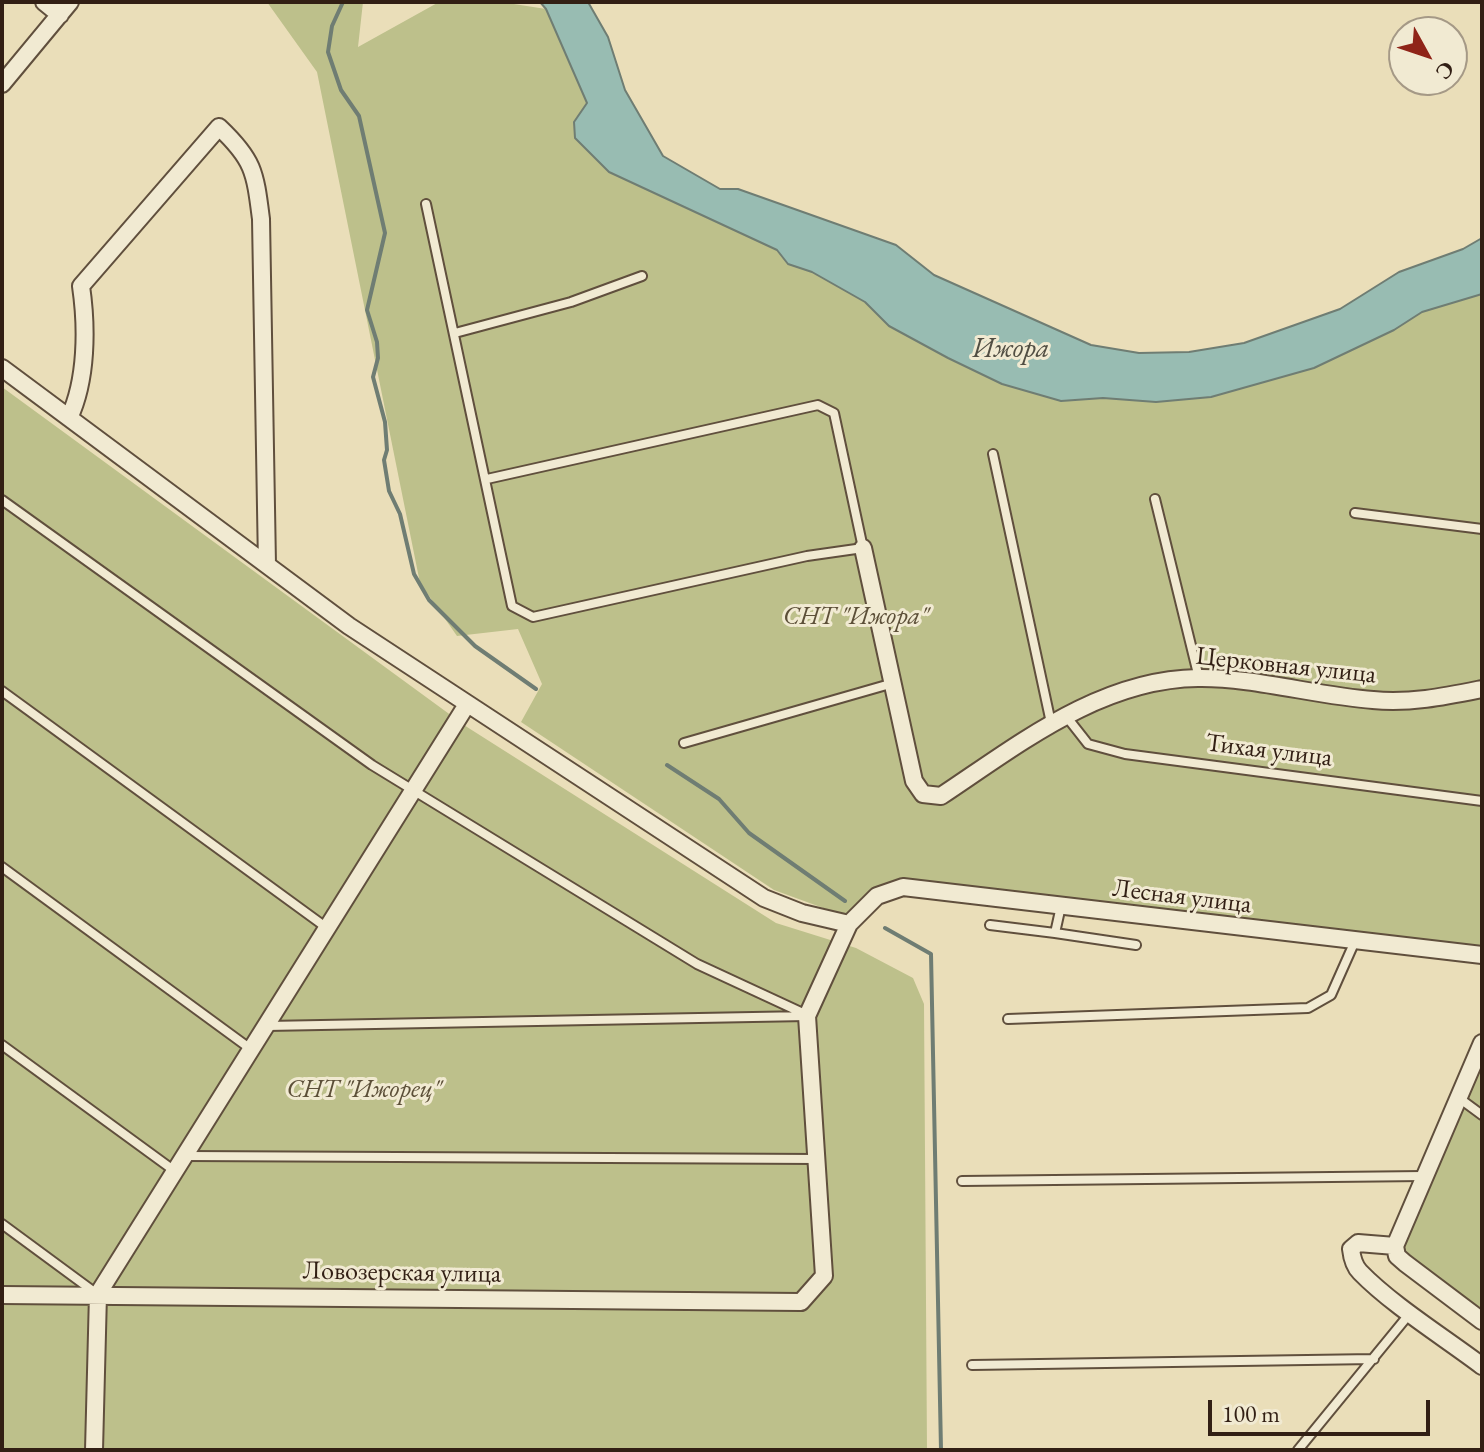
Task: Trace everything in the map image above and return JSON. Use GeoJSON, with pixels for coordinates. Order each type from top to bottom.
{"type":"FeatureCollection","features":[{"type":"Feature","properties":{"kind":"street"},"geometry":{"type":"LineString","coordinates":[[2,84],[65,8],[44,2]]}},
{"type":"Feature","properties":{"kind":"street"},"geometry":{"type":"LineString","coordinates":[[69,418],[74,407],[84,344],[81,286],[219,127],[244,150],[252,168],[261,219],[267,565]]}},
{"type":"Feature","properties":{"kind":"street"},"geometry":{"type":"LineString","coordinates":[[2,368],[267,565],[466,706],[764,898],[802,913],[849,924],[807,1016],[819,1159]]}},
{"type":"Feature","properties":{"kind":"street"},"geometry":{"type":"LineString","coordinates":[[863,548],[890,684]]}},
{"type":"Feature","properties":{"kind":"street","name":"Церковная улица"},"geometry":{"type":"LineString","coordinates":[[890,684],[914,781],[923,794],[941,796],[1058,720],[1153,683],[1199,678],[1376,701],[1432,698],[1482,689]]}},
{"type":"Feature","properties":{"kind":"street"},"geometry":{"type":"LineString","coordinates":[[94,1450],[98,1294],[466,706]]}},
{"type":"Feature","properties":{"kind":"street","name":"Лесная улица"},"geometry":{"type":"LineString","coordinates":[[849,924],[877,896],[903,887],[1482,955]]}},
{"type":"Feature","properties":{"kind":"street"},"geometry":{"type":"LineString","coordinates":[[1482,1043],[1395,1246],[1397,1256],[1405,1263],[1482,1321]]}},
{"type":"Feature","properties":{"kind":"street","name":"Ловозерская улица"},"geometry":{"type":"LineString","coordinates":[[2,1295],[801,1302],[824,1276],[819,1159]]}},
{"type":"Feature","properties":{"kind":"street"},"geometry":{"type":"LineString","coordinates":[[1395,1246],[1358,1243],[1351,1249],[1352,1260],[1358,1271],[1482,1366]]}},
{"type":"Feature","properties":{"kind":"lane"},"geometry":{"type":"LineString","coordinates":[[426,204],[512,606],[533,617],[807,556],[863,548],[834,413],[818,405],[487,479]]}},
{"type":"Feature","properties":{"kind":"lane"},"geometry":{"type":"LineString","coordinates":[[455,333],[571,302],[642,276]]}},
{"type":"Feature","properties":{"kind":"lane"},"geometry":{"type":"LineString","coordinates":[[993,454],[1058,720]]}},
{"type":"Feature","properties":{"kind":"lane"},"geometry":{"type":"LineString","coordinates":[[1155,499],[1199,678]]}},
{"type":"Feature","properties":{"kind":"lane"},"geometry":{"type":"LineString","coordinates":[[2,500],[372,765],[697,964],[807,1016]]}},
{"type":"Feature","properties":{"kind":"lane"},"geometry":{"type":"LineString","coordinates":[[1355,513],[1482,529]]}},
{"type":"Feature","properties":{"kind":"lane"},"geometry":{"type":"LineString","coordinates":[[684,743],[890,684]]}},
{"type":"Feature","properties":{"kind":"lane"},"geometry":{"type":"LineString","coordinates":[[2,691],[328,928]]}},
{"type":"Feature","properties":{"kind":"lane","name":"Тихая улица"},"geometry":{"type":"LineString","coordinates":[[1058,720],[1088,744],[1125,754],[1482,801]]}},
{"type":"Feature","properties":{"kind":"lane"},"geometry":{"type":"LineString","coordinates":[[2,867],[252,1050]]}},
{"type":"Feature","properties":{"kind":"lane"},"geometry":{"type":"LineString","coordinates":[[1055,933],[1061,906]]}},
{"type":"Feature","properties":{"kind":"lane"},"geometry":{"type":"LineString","coordinates":[[990,925],[1136,945]]}},
{"type":"Feature","properties":{"kind":"lane"},"geometry":{"type":"LineString","coordinates":[[1008,1019],[1308,1008],[1331,995],[1355,941]]}},
{"type":"Feature","properties":{"kind":"lane"},"geometry":{"type":"LineString","coordinates":[[267,1026],[807,1016]]}},
{"type":"Feature","properties":{"kind":"lane"},"geometry":{"type":"LineString","coordinates":[[2,1045],[176,1172]]}},
{"type":"Feature","properties":{"kind":"lane"},"geometry":{"type":"LineString","coordinates":[[1459,1098],[1482,1115]]}},
{"type":"Feature","properties":{"kind":"lane"},"geometry":{"type":"LineString","coordinates":[[186,1156],[819,1159]]}},
{"type":"Feature","properties":{"kind":"lane"},"geometry":{"type":"LineString","coordinates":[[962,1181],[1424,1176]]}},
{"type":"Feature","properties":{"kind":"lane"},"geometry":{"type":"LineString","coordinates":[[2,1224],[98,1294]]}},
{"type":"Feature","properties":{"kind":"lane"},"geometry":{"type":"LineString","coordinates":[[1298,1450],[1411,1312]]}},
{"type":"Feature","properties":{"kind":"lane"},"geometry":{"type":"LineString","coordinates":[[972,1365],[1374,1359]]}},
{"type":"Feature","properties":{"kind":"green space","name":"СНТ \"Ижора\""},"geometry":{"type":"Polygon","coordinates":[[[267,2],[363,2],[358,47],[439,2],[501,2],[546,9],[587,104],[574,122],[609,172],[777,250],[788,264],[812,272],[865,302],[889,326],[1061,401],[1103,398],[1156,402],[1212,397],[1314,368],[1394,330],[1422,312],[1482,294],[1482,955],[903,887],[849,924],[826,909],[774,890],[521,722],[542,684],[518,629],[457,636],[420,583],[317,72],[267,2]]]}},
{"type":"Feature","properties":{"kind":"green space","name":"СНТ \"Ижорец\""},"geometry":{"type":"Polygon","coordinates":[[[2,387],[467,727],[776,923],[856,948],[913,978],[924,1004],[927,1450],[2,1450],[2,387]]]}},
{"type":"Feature","properties":{"kind":"green space"},"geometry":{"type":"Polygon","coordinates":[[[1482,1043],[1482,1321],[1397,1256],[1482,1043]]]}},
{"type":"Feature","properties":{"kind":"water","name":"Ижора"},"geometry":{"type":"Polygon","coordinates":[[[540,2],[588,2],[608,37],[625,90],[663,156],[720,189],[738,189],[896,245],[934,275],[1091,345],[1139,353],[1189,352],[1244,343],[1340,309],[1399,272],[1463,249],[1482,238],[1482,294],[1422,312],[1394,330],[1314,368],[1211,397],[1156,402],[1103,398],[1061,401],[1002,384],[889,326],[865,302],[812,272],[788,264],[777,250],[609,172],[575,138],[574,122],[587,103],[546,9],[540,2]]]}},
{"type":"Feature","properties":{"kind":"waterway"},"geometry":{"type":"LineString","coordinates":[[343,2],[332,26],[328,52],[341,90],[359,116],[385,233],[367,310],[377,342],[378,358],[373,377],[385,422],[387,450],[384,460],[389,491],[400,514],[414,574],[429,600],[475,646],[536,689]]}},
{"type":"Feature","properties":{"kind":"waterway"},"geometry":{"type":"LineString","coordinates":[[667,765],[719,799],[749,833],[845,901]]}},
{"type":"Feature","properties":{"kind":"waterway"},"geometry":{"type":"LineString","coordinates":[[885,928],[931,954],[941,1450]]}}]}
